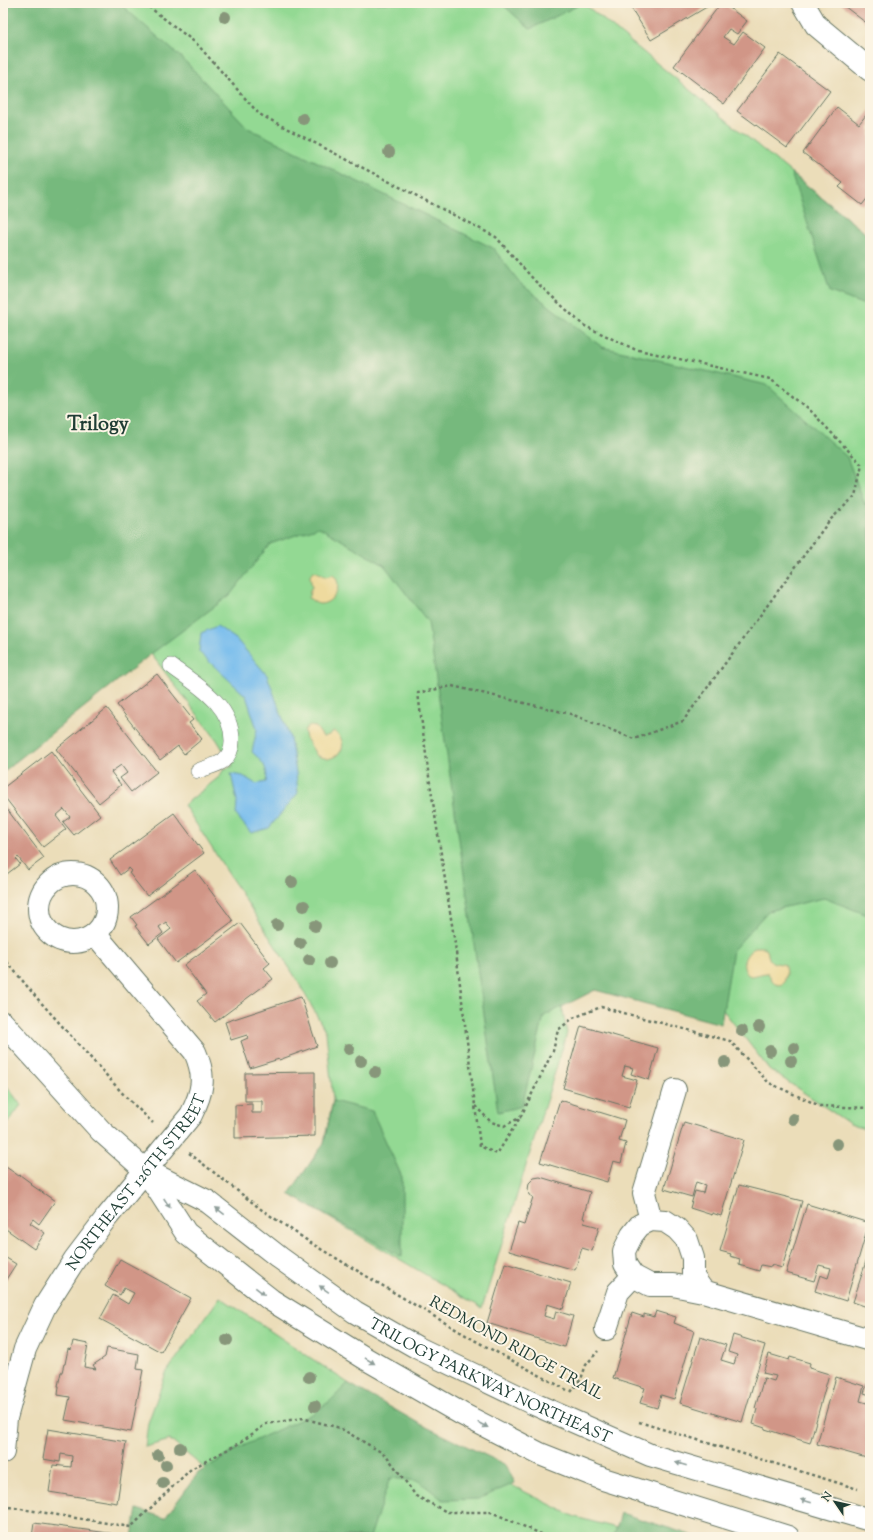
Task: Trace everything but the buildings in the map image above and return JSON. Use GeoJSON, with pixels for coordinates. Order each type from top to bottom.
{"type":"FeatureCollection","features":[{"type":"Feature","properties":{"kind":"street"},"geometry":{"type":"LineString","coordinates":[[803,3],[816,26],[870,70]]}},
{"type":"Feature","properties":{"kind":"street","name":"NORTHEAST 126TH STREET"},"geometry":{"type":"LineString","coordinates":[[3,1452],[6,1418],[25,1349],[45,1306],[75,1259],[107,1217],[179,1130],[199,1098],[202,1082],[200,1065],[195,1052],[95,934]]}},
{"type":"Feature","properties":{"kind":"street","name":"TRILOGY PARKWAY NORTHEAST"},"geometry":{"type":"LineString","coordinates":[[3,1023],[101,1131],[146,1170],[208,1201],[280,1258],[356,1312],[418,1348],[507,1391],[650,1455],[870,1520]]}},
{"type":"Feature","properties":{"kind":"street"},"geometry":{"type":"LineString","coordinates":[[651,1220],[644,1193],[675,1090]]}},
{"type":"Feature","properties":{"kind":"street","name":"TRILOGY PARKWAY NORTHEAST"},"geometry":{"type":"LineString","coordinates":[[146,1170],[186,1233],[271,1300],[368,1360],[455,1410],[540,1454],[603,1479],[788,1537]]}},
{"type":"Feature","properties":{"kind":"street"},"geometry":{"type":"LineString","coordinates":[[704,1291],[693,1277],[693,1258],[687,1240],[677,1229],[665,1221],[651,1220],[640,1225],[632,1235],[624,1251],[625,1264],[633,1276],[650,1285],[673,1285],[704,1291],[870,1340]]}},
{"type":"Feature","properties":{"kind":"street"},"geometry":{"type":"LineString","coordinates":[[606,1329],[618,1292],[633,1276]]}},
{"type":"Feature","properties":{"kind":"lane"},"geometry":{"type":"LineString","coordinates":[[171,666],[215,700],[230,723],[232,748],[223,761],[198,771]]}},
{"type":"Feature","properties":{"kind":"path"},"geometry":{"type":"LineString","coordinates":[[144,3],[196,44],[259,114],[496,237],[534,281],[583,325],[634,350],[770,379],[808,408],[862,465],[854,496],[829,521],[684,721],[634,739],[571,714],[452,686],[418,693],[454,944],[480,1146],[497,1154],[521,1116],[553,1051],[558,1030],[573,1018],[601,1007],[730,1041],[769,1083],[820,1106],[870,1108]]}},
{"type":"Feature","properties":{"kind":"path"},"geometry":{"type":"LineString","coordinates":[[3,957],[36,997],[125,1096],[150,1120]]}},
{"type":"Feature","properties":{"kind":"path"},"geometry":{"type":"LineString","coordinates":[[475,1105],[491,1122],[504,1126],[521,1116]]}},
{"type":"Feature","properties":{"kind":"path","name":"REDMOND RIDGE TRAIL"},"geometry":{"type":"LineString","coordinates":[[186,1151],[262,1210],[314,1245],[474,1340],[576,1395]]}},
{"type":"Feature","properties":{"kind":"path"},"geometry":{"type":"LineString","coordinates":[[571,1392],[581,1379],[586,1365],[600,1349],[606,1329]]}},
{"type":"Feature","properties":{"kind":"path"},"geometry":{"type":"LineString","coordinates":[[3,1506],[131,1527],[191,1469],[238,1444],[266,1424],[302,1418],[340,1428],[386,1455],[416,1496],[447,1512],[492,1512],[548,1537]]}},
{"type":"Feature","properties":{"kind":"path"},"geometry":{"type":"LineString","coordinates":[[632,1420],[863,1491]]}},
{"type":"Feature","properties":{"kind":"green space"},"geometry":{"type":"Polygon","coordinates":[[[3,3],[119,3],[184,60],[248,128],[493,248],[521,284],[602,347],[767,385],[847,457],[865,505],[870,496],[870,916],[824,898],[768,911],[733,950],[721,1024],[595,990],[544,1016],[522,1106],[498,1112],[428,622],[384,565],[319,527],[270,544],[230,595],[151,654],[3,772],[3,3]]]}},
{"type":"Feature","properties":{"kind":"green space"},"geometry":{"type":"Polygon","coordinates":[[[27,3],[583,3],[870,237],[870,590],[27,3]]]}},
{"type":"Feature","properties":{"kind":"green space"},"geometry":{"type":"Polygon","coordinates":[[[501,3],[583,3],[530,29],[501,3]]]}},
{"type":"Feature","properties":{"kind":"green space"},"geometry":{"type":"Polygon","coordinates":[[[791,173],[870,237],[870,307],[830,292],[791,173]]]}},
{"type":"Feature","properties":{"kind":"green space"},"geometry":{"type":"Polygon","coordinates":[[[369,413],[523,801],[567,1033],[482,1308],[289,1194],[324,1143],[333,1100],[326,1032],[296,978],[184,805],[219,777],[224,769],[233,766],[217,740],[151,654],[113,625],[369,413]]]}},
{"type":"Feature","properties":{"kind":"green space"},"geometry":{"type":"Polygon","coordinates":[[[772,875],[870,883],[870,1131],[850,1124],[769,1069],[706,988],[772,875]]]}},
{"type":"Feature","properties":{"kind":"green space"},"geometry":{"type":"Polygon","coordinates":[[[3,1081],[21,1105],[3,1129],[3,1081]]]}},
{"type":"Feature","properties":{"kind":"green space"},"geometry":{"type":"Polygon","coordinates":[[[333,1101],[372,1111],[402,1177],[402,1257],[289,1194],[324,1143],[333,1101]]]}},
{"type":"Feature","properties":{"kind":"green space"},"geometry":{"type":"Polygon","coordinates":[[[220,1297],[348,1383],[336,1395],[374,1416],[575,1517],[651,1537],[303,1537],[254,1509],[170,1440],[145,1447],[148,1423],[166,1373],[220,1297]]]}},
{"type":"Feature","properties":{"kind":"green space"},"geometry":{"type":"Polygon","coordinates":[[[348,1383],[420,1424],[506,1465],[515,1483],[478,1499],[443,1500],[419,1481],[390,1478],[370,1537],[132,1537],[137,1509],[165,1518],[198,1473],[239,1448],[312,1414],[330,1401],[348,1383]]]}},
{"type":"Feature","properties":{"kind":"green space"},"geometry":{"type":"Polygon","coordinates":[[[621,1513],[697,1537],[614,1536],[621,1513]]]}},
{"type":"Feature","properties":{"kind":"sand"},"geometry":{"type":"Polygon","coordinates":[[[313,571],[326,577],[333,575],[338,584],[336,593],[329,601],[325,603],[320,604],[309,598],[312,588],[310,576],[313,571]]]}},
{"type":"Feature","properties":{"kind":"sand"},"geometry":{"type":"Polygon","coordinates":[[[310,726],[316,727],[323,737],[334,731],[337,733],[343,746],[340,752],[328,759],[317,756],[306,738],[304,730],[310,726]]]}},
{"type":"Feature","properties":{"kind":"sand"},"geometry":{"type":"Polygon","coordinates":[[[755,947],[763,947],[767,950],[771,961],[785,965],[786,974],[784,983],[780,985],[775,984],[767,973],[751,976],[748,975],[744,968],[744,961],[749,952],[755,947]]]}},
{"type":"Feature","properties":{"kind":"water"},"geometry":{"type":"Polygon","coordinates":[[[217,626],[236,639],[267,675],[290,738],[296,772],[298,793],[269,828],[251,833],[236,815],[237,801],[231,774],[243,776],[256,784],[266,782],[266,769],[262,762],[252,752],[257,729],[246,696],[199,652],[201,633],[217,626]]]}},
{"type":"Feature","properties":{"kind":"district","name":"Trilogy"},"geometry":{"type":"Point","coordinates":[98,423]}}]}
